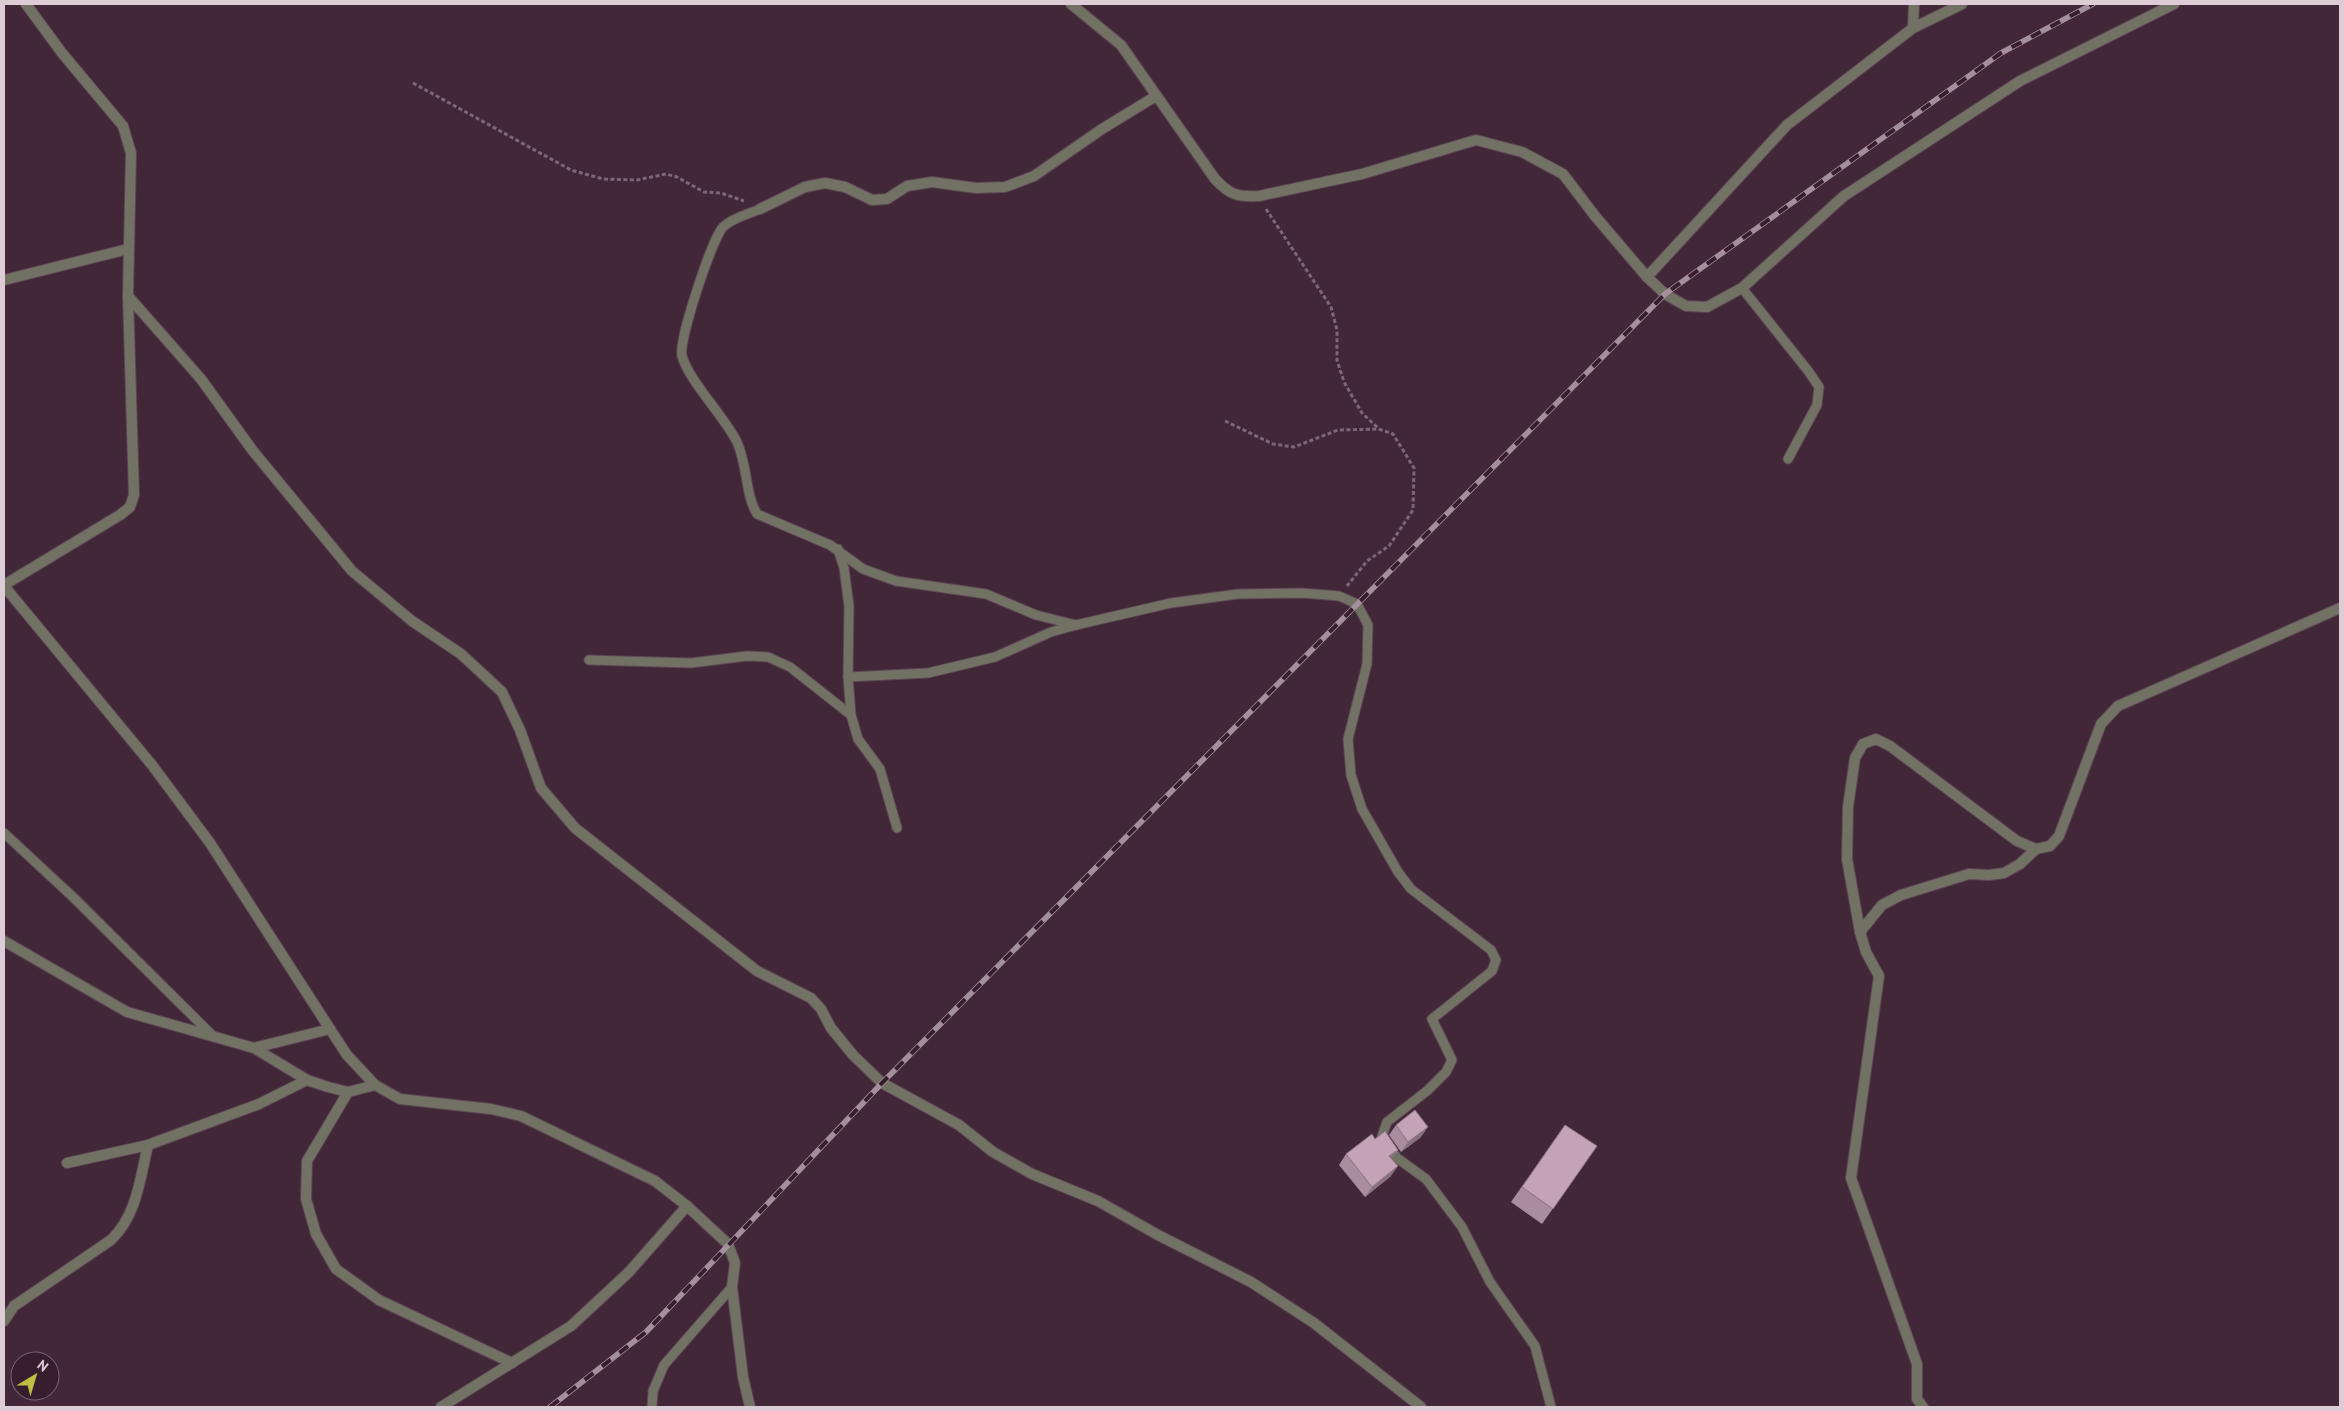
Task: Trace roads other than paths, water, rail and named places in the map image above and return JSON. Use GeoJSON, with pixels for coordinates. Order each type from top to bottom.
{"type":"FeatureCollection","features":[{"type":"Feature","properties":{"kind":"street"},"geometry":{"type":"LineString","coordinates":[[26,4],[62,53],[123,126],[131,153],[128,296],[134,495],[130,507],[120,515],[4,585],[152,765],[210,843],[347,1055],[375,1085],[400,1099],[491,1109],[521,1116],[655,1181],[687,1206],[728,1244],[735,1262],[732,1287],[743,1377],[750,1407]]}},
{"type":"Feature","properties":{"kind":"street"},"geometry":{"type":"LineString","coordinates":[[1071,4],[1121,45],[1215,180],[1227,192],[1244,196],[1259,196],[1362,174],[1476,140],[1522,152],[1563,174],[1595,216],[1647,277],[1665,294],[1686,306],[1707,307],[1742,288],[1844,196],[2020,81],[2174,4]]}},
{"type":"Feature","properties":{"kind":"street"},"geometry":{"type":"LineString","coordinates":[[1913,28],[1914,4]]}},
{"type":"Feature","properties":{"kind":"street"},"geometry":{"type":"LineString","coordinates":[[1647,277],[1788,125],[1913,28],[1962,4]]}},
{"type":"Feature","properties":{"kind":"street"},"geometry":{"type":"LineString","coordinates":[[760,209],[805,187],[824,183],[845,187],[872,200],[887,199],[907,186],[932,182],[976,188],[1005,187],[1034,176],[1102,129],[1156,96]]}},
{"type":"Feature","properties":{"kind":"street"},"geometry":{"type":"LineString","coordinates":[[4,280],[128,249]]}},
{"type":"Feature","properties":{"kind":"street"},"geometry":{"type":"LineString","coordinates":[[128,296],[201,379],[253,451],[352,571],[412,621],[461,654],[502,692],[520,730],[541,788],[575,828],[757,971],[811,998],[821,1009],[831,1028],[853,1055],[882,1083],[959,1125],[993,1152],[1032,1174],[1098,1201],[1158,1235],[1251,1282],[1314,1323],[1421,1407]]}},
{"type":"Feature","properties":{"kind":"street"},"geometry":{"type":"LineString","coordinates":[[1860,932],[1882,905],[1901,894],[1969,874],[1989,875],[2004,873],[2020,864],[2036,849],[2050,846],[2060,836],[2101,724],[2118,706],[2340,608]]}},
{"type":"Feature","properties":{"kind":"street"},"geometry":{"type":"LineString","coordinates":[[1924,1407],[1917,1399],[1917,1364],[1851,1178],[1879,976],[1866,952],[1860,932],[1847,859],[1848,807],[1855,758],[1863,744],[1876,739],[1890,746],[2017,841],[2036,849]]}},
{"type":"Feature","properties":{"kind":"street"},"geometry":{"type":"LineString","coordinates":[[4,941],[127,1012],[254,1048],[308,1080],[348,1092],[375,1085]]}},
{"type":"Feature","properties":{"kind":"street"},"geometry":{"type":"LineString","coordinates":[[254,1048],[330,1030]]}},
{"type":"Feature","properties":{"kind":"street"},"geometry":{"type":"LineString","coordinates":[[67,1163],[148,1145],[259,1104],[308,1080]]}},
{"type":"Feature","properties":{"kind":"street"},"geometry":{"type":"LineString","coordinates":[[348,1092],[307,1161],[306,1199],[316,1234],[336,1269],[379,1300],[512,1363]]}},
{"type":"Feature","properties":{"kind":"street"},"geometry":{"type":"LineString","coordinates":[[4,1321],[14,1306],[111,1240],[123,1228],[132,1211],[148,1145]]}},
{"type":"Feature","properties":{"kind":"street"},"geometry":{"type":"LineString","coordinates":[[442,1407],[571,1326],[629,1272],[687,1206]]}},
{"type":"Feature","properties":{"kind":"lane"},"geometry":{"type":"LineString","coordinates":[[760,209],[735,219],[723,227],[716,239],[695,294],[681,354],[688,369],[737,442],[747,469],[751,504],[757,514],[838,549],[863,569],[896,581],[986,594],[1036,614],[1076,625]]}},
{"type":"Feature","properties":{"kind":"lane"},"geometry":{"type":"LineString","coordinates":[[1742,288],[1819,387],[1817,405],[1788,459]]}},
{"type":"Feature","properties":{"kind":"lane"},"geometry":{"type":"LineString","coordinates":[[838,549],[844,568],[849,606],[848,677],[851,715],[858,739],[880,770],[896,828]]}},
{"type":"Feature","properties":{"kind":"lane"},"geometry":{"type":"LineString","coordinates":[[848,677],[928,673],[995,657],[1051,632],[1171,603],[1238,594],[1302,594],[1339,596],[1357,604],[1368,625],[1367,664],[1348,739],[1351,775],[1362,808],[1398,872],[1411,889],[1491,950],[1496,960],[1492,971],[1432,1019],[1452,1060],[1446,1072],[1428,1090],[1387,1122],[1382,1136],[1397,1158],[1426,1179],[1462,1227],[1490,1282],[1535,1346],[1551,1407]]}},
{"type":"Feature","properties":{"kind":"lane"},"geometry":{"type":"LineString","coordinates":[[589,660],[690,663],[747,656],[768,657],[790,667],[851,715]]}},
{"type":"Feature","properties":{"kind":"lane"},"geometry":{"type":"LineString","coordinates":[[4,833],[74,898],[214,1038]]}},
{"type":"Feature","properties":{"kind":"lane"},"geometry":{"type":"LineString","coordinates":[[652,1407],[653,1391],[664,1365],[732,1287]]}},
{"type":"Feature","properties":{"kind":"railway"},"geometry":{"type":"LineString","coordinates":[[550,1407],[646,1332],[882,1083],[1665,294],[2001,53],[2093,4]]}}]}
